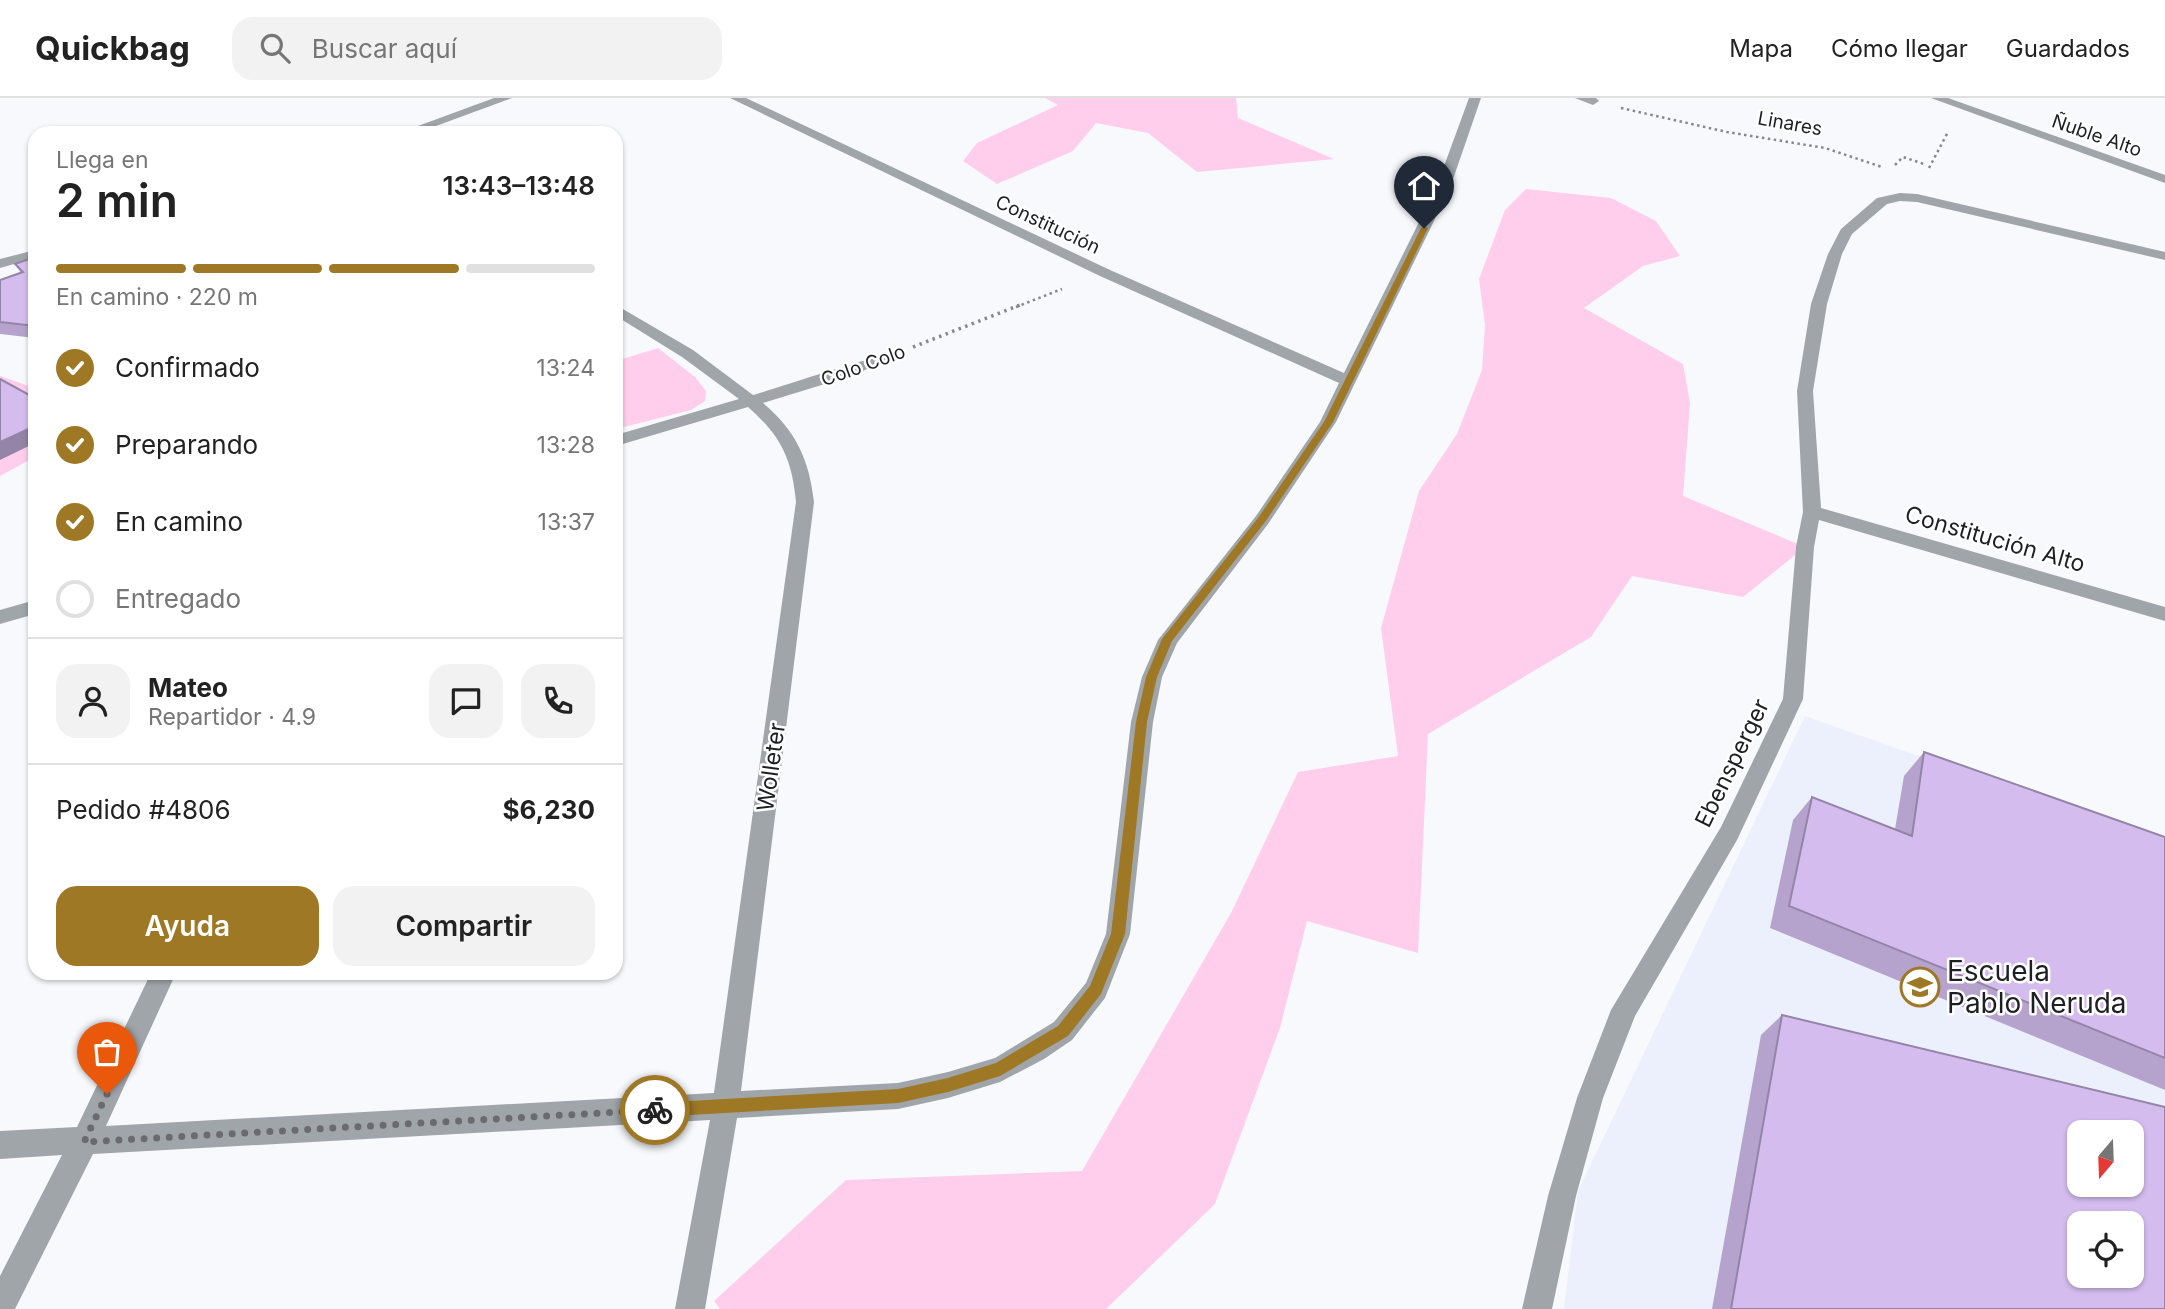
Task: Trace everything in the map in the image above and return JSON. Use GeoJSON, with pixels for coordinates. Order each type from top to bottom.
{"type":"FeatureCollection","features":[{"type":"Feature","properties":{"kind":"street"},"geometry":{"type":"LineString","coordinates":[[425,126],[506,98]]}},
{"type":"Feature","properties":{"kind":"street","name":"Constitución"},"geometry":{"type":"LineString","coordinates":[[736,98],[1105,273],[1347,380]]}},
{"type":"Feature","properties":{"kind":"street"},"geometry":{"type":"LineString","coordinates":[[0,1145],[898,1096],[1000,1069],[1063,1031],[1096,990],[1118,934],[1142,722],[1152,677],[1168,639],[1262,520],[1328,422],[1432,212],[1475,98]]}},
{"type":"Feature","properties":{"kind":"street","name":"Ñuble Alto"},"geometry":{"type":"LineString","coordinates":[[1937,98],[1961,103],[2165,179]]}},
{"type":"Feature","properties":{"kind":"street","name":"Ebensperger"},"geometry":{"type":"LineString","coordinates":[[1537,1309],[1562,1196],[1590,1098],[1624,1010],[1729,833],[1793,699],[1805,547],[1812,512],[1805,391],[1819,304],[1835,254],[1846,232],[1882,201],[1900,197],[1940,202]]}},
{"type":"Feature","properties":{"kind":"street"},"geometry":{"type":"LineString","coordinates":[[1940,202],[2165,256]]}},
{"type":"Feature","properties":{"kind":"street"},"geometry":{"type":"LineString","coordinates":[[0,264],[28,256]]}},
{"type":"Feature","properties":{"kind":"street","name":"Wolleter"},"geometry":{"type":"LineString","coordinates":[[623,314],[665,339],[752,401],[775,424],[793,450],[802,475],[805,502],[726,1106],[690,1309]]}},
{"type":"Feature","properties":{"kind":"street","name":"Colo Colo"},"geometry":{"type":"LineString","coordinates":[[623,439],[752,401],[883,358]]}},
{"type":"Feature","properties":{"kind":"street","name":"Constitución Alto"},"geometry":{"type":"LineString","coordinates":[[1812,512],[2165,614]]}},
{"type":"Feature","properties":{"kind":"street"},"geometry":{"type":"LineString","coordinates":[[0,617],[28,609]]}},
{"type":"Feature","properties":{"kind":"street"},"geometry":{"type":"LineString","coordinates":[[0,1307],[84,1142],[161,980]]}},
{"type":"Feature","properties":{"kind":"path","name":"Linares"},"geometry":{"type":"LineString","coordinates":[[1587,99],[1727,132],[1825,148],[1890,170],[1903,157],[1929,166]]}},
{"type":"Feature","properties":{"kind":"path"},"geometry":{"type":"LineString","coordinates":[[1940,202],[1927,190],[1926,177],[1961,103]]}},
{"type":"Feature","properties":{"kind":"path","name":"Colo Colo"},"geometry":{"type":"LineString","coordinates":[[883,358],[1105,273]]}},
{"type":"Feature","properties":{"kind":"shaded area"},"geometry":{"type":"Polygon","coordinates":[[[1045,98],[1236,98],[1238,118],[1334,159],[1197,172],[1148,133],[1096,123],[1073,151],[997,184],[963,161],[977,143],[1058,105],[1045,98]]]}},
{"type":"Feature","properties":{"kind":"shaded area"},"geometry":{"type":"Polygon","coordinates":[[[1526,189],[1611,198],[1656,221],[1680,256],[1643,266],[1584,308],[1683,364],[1690,403],[1683,496],[1805,547],[1743,597],[1632,576],[1591,637],[1428,734],[1418,953],[1307,921],[1280,1028],[1215,1204],[1106,1309],[720,1309],[714,1301],[846,1180],[1082,1171],[1231,913],[1298,772],[1398,756],[1381,628],[1419,491],[1457,434],[1482,370],[1485,325],[1479,279],[1505,210],[1526,189]]]}},
{"type":"Feature","properties":{"kind":"shaded area"},"geometry":{"type":"Polygon","coordinates":[[[658,348],[695,377],[706,391],[705,401],[691,410],[623,427],[623,359],[658,348]]]}},
{"type":"Feature","properties":{"kind":"shaded area"},"geometry":{"type":"Polygon","coordinates":[[[0,376],[28,386],[28,461],[0,476],[0,376]]]}},
{"type":"Feature","properties":{"kind":"shaded area","name":"Escuela Pablo Neruda"},"geometry":{"type":"Polygon","coordinates":[[[1805,716],[2165,843],[2165,1309],[1564,1309],[1578,1191],[1805,716]]]}},
{"type":"Feature","properties":{"kind":"building"},"geometry":{"type":"Polygon","coordinates":[[[28,259],[28,325],[0,322],[0,280],[23,272],[15,264],[28,259]]]}},
{"type":"Feature","properties":{"kind":"building"},"geometry":{"type":"Polygon","coordinates":[[[0,379],[28,394],[28,429],[0,442],[0,379]]]}},
{"type":"Feature","properties":{"kind":"building"},"geometry":{"type":"Polygon","coordinates":[[[1924,752],[2165,837],[2165,1058],[1789,906],[1812,797],[1912,836],[1924,752]]]}},
{"type":"Feature","properties":{"kind":"building"},"geometry":{"type":"Polygon","coordinates":[[[1782,1015],[2165,1107],[2165,1309],[1731,1309],[1782,1015]]]}},
{"type":"Feature","properties":{"kind":"way so far"},"geometry":{"type":"LineString","coordinates":[[107,1094],[84,1142],[655,1110]]}},
{"type":"Feature","properties":{"kind":"place","name":"Escuela Pablo Neruda"},"geometry":{"type":"Point","coordinates":[1920,987]}},
{"type":"Feature","properties":{"kind":"route"},"geometry":{"type":"LineString","coordinates":[[655,1110],[898,1096],[948,1085],[1000,1069],[1063,1031],[1096,990],[1118,934],[1142,722],[1152,677],[1168,639],[1262,520],[1328,422],[1424,228]]}}]}
